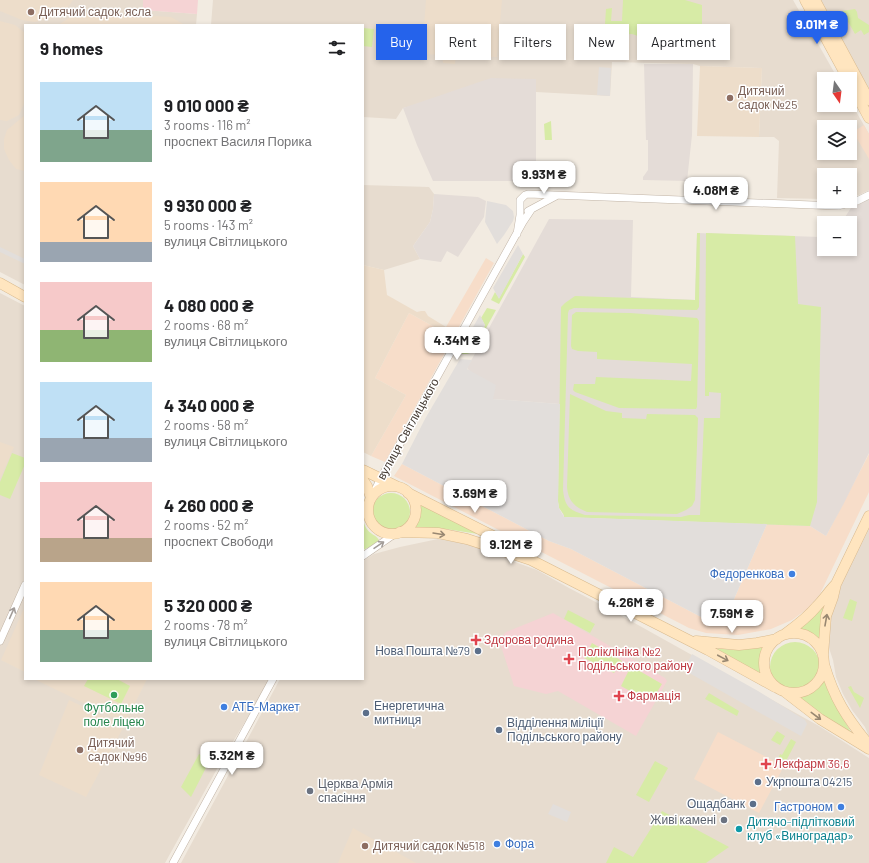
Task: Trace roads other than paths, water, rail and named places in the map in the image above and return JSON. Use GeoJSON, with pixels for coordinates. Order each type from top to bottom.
{"type":"FeatureCollection","features":[{"type":"Feature","properties":{"kind":"street"},"geometry":{"type":"LineString","coordinates":[[805,0],[844,72]]}},
{"type":"Feature","properties":{"kind":"street"},"geometry":{"type":"LineString","coordinates":[[815,0],[869,100]]}},
{"type":"Feature","properties":{"kind":"street"},"geometry":{"type":"LineString","coordinates":[[857,96],[869,118]]}},
{"type":"Feature","properties":{"kind":"street"},"geometry":{"type":"LineString","coordinates":[[528,194],[532,195],[536,200],[533,209],[527,211],[521,207],[520,200],[528,194]]}},
{"type":"Feature","properties":{"kind":"street","name":"вулиця Світлицького"},"geometry":{"type":"LineString","coordinates":[[528,194],[838,206],[857,201],[869,195]]}},
{"type":"Feature","properties":{"kind":"street","name":"вулиця Світлицького"},"geometry":{"type":"LineString","coordinates":[[367,504],[517,234],[533,209],[541,203],[556,196]]}},
{"type":"Feature","properties":{"kind":"street","name":"вулиця Світлицького"},"geometry":{"type":"LineString","coordinates":[[517,234],[521,207]]}},
{"type":"Feature","properties":{"kind":"street"},"geometry":{"type":"LineString","coordinates":[[0,283],[24,296]]}},
{"type":"Feature","properties":{"kind":"street"},"geometry":{"type":"LineString","coordinates":[[364,470],[381,478],[410,495],[414,504],[415,513],[412,523],[364,555]]}},
{"type":"Feature","properties":{"kind":"street"},"geometry":{"type":"LineString","coordinates":[[364,482],[367,486],[369,517],[374,526],[381,532],[438,533],[467,540],[531,560]]}},
{"type":"Feature","properties":{"kind":"street"},"geometry":{"type":"LineString","coordinates":[[367,504],[380,489],[389,487],[402,490],[507,543],[531,560],[775,686],[820,719],[869,749]]}},
{"type":"Feature","properties":{"kind":"street"},"geometry":{"type":"LineString","coordinates":[[785,692],[802,692],[812,687],[819,679],[823,668],[826,616],[836,584],[869,516]]}},
{"type":"Feature","properties":{"kind":"street"},"geometry":{"type":"LineString","coordinates":[[775,686],[768,678],[766,673],[764,662],[766,651],[769,646],[806,618],[836,584]]}},
{"type":"Feature","properties":{"kind":"street"},"geometry":{"type":"LineString","coordinates":[[0,641],[24,587]]}},
{"type":"Feature","properties":{"kind":"street"},"geometry":{"type":"LineString","coordinates":[[688,640],[739,645],[758,643],[794,634],[805,636],[818,646],[835,695],[854,727],[869,745]]}},
{"type":"Feature","properties":{"kind":"street"},"geometry":{"type":"LineString","coordinates":[[173,863],[272,680]]}},
{"type":"Feature","properties":{"kind":"place","name":"Дитячий садок, ясла"},"geometry":{"type":"Point","coordinates":[31,12]}},
{"type":"Feature","properties":{"kind":"place","name":"Дитячий садок №25"},"geometry":{"type":"Point","coordinates":[730,98]}},
{"type":"Feature","properties":{"kind":"place","name":"Федоренкова"},"geometry":{"type":"Point","coordinates":[792,574]}},
{"type":"Feature","properties":{"kind":"place","name":"Здорова родина"},"geometry":{"type":"Point","coordinates":[476,640]}},
{"type":"Feature","properties":{"kind":"place","name":"Нова Пошта №79"},"geometry":{"type":"Point","coordinates":[478,651]}},
{"type":"Feature","properties":{"kind":"place","name":"Поліклініка №2 Подільського району"},"geometry":{"type":"Point","coordinates":[569,659]}},
{"type":"Feature","properties":{"kind":"place","name":"Футбольне поле ліцею"},"geometry":{"type":"Point","coordinates":[114,695]}},
{"type":"Feature","properties":{"kind":"place","name":"Фармація"},"geometry":{"type":"Point","coordinates":[619,696]}},
{"type":"Feature","properties":{"kind":"place","name":"АТБ-Маркет"},"geometry":{"type":"Point","coordinates":[224,707]}},
{"type":"Feature","properties":{"kind":"place","name":"Енергетична митниця"},"geometry":{"type":"Point","coordinates":[366,713]}},
{"type":"Feature","properties":{"kind":"place","name":"Відділення міліції Подільського району"},"geometry":{"type":"Point","coordinates":[499,730]}},
{"type":"Feature","properties":{"kind":"place","name":"Дитячий садок №96"},"geometry":{"type":"Point","coordinates":[80,750]}},
{"type":"Feature","properties":{"kind":"place","name":"Лекфарм 36,6"},"geometry":{"type":"Point","coordinates":[766,764]}},
{"type":"Feature","properties":{"kind":"place","name":"Укрпошта 04215"},"geometry":{"type":"Point","coordinates":[758,782]}},
{"type":"Feature","properties":{"kind":"place","name":"Церква Армія спасіння"},"geometry":{"type":"Point","coordinates":[310,791]}},
{"type":"Feature","properties":{"kind":"place","name":"Ощадбанк"},"geometry":{"type":"Point","coordinates":[753,804]}},
{"type":"Feature","properties":{"kind":"place","name":"Гастроном"},"geometry":{"type":"Point","coordinates":[841,807]}},
{"type":"Feature","properties":{"kind":"place","name":"Живі камені"},"geometry":{"type":"Point","coordinates":[724,820]}},
{"type":"Feature","properties":{"kind":"place","name":"Дитячо-підлітковий клуб «Виноградар»"},"geometry":{"type":"Point","coordinates":[739,829]}},
{"type":"Feature","properties":{"kind":"place","name":"Фора"},"geometry":{"type":"Point","coordinates":[497,844]}},
{"type":"Feature","properties":{"kind":"place","name":"Дитячий садок №518"},"geometry":{"type":"Point","coordinates":[365,846]}}]}
